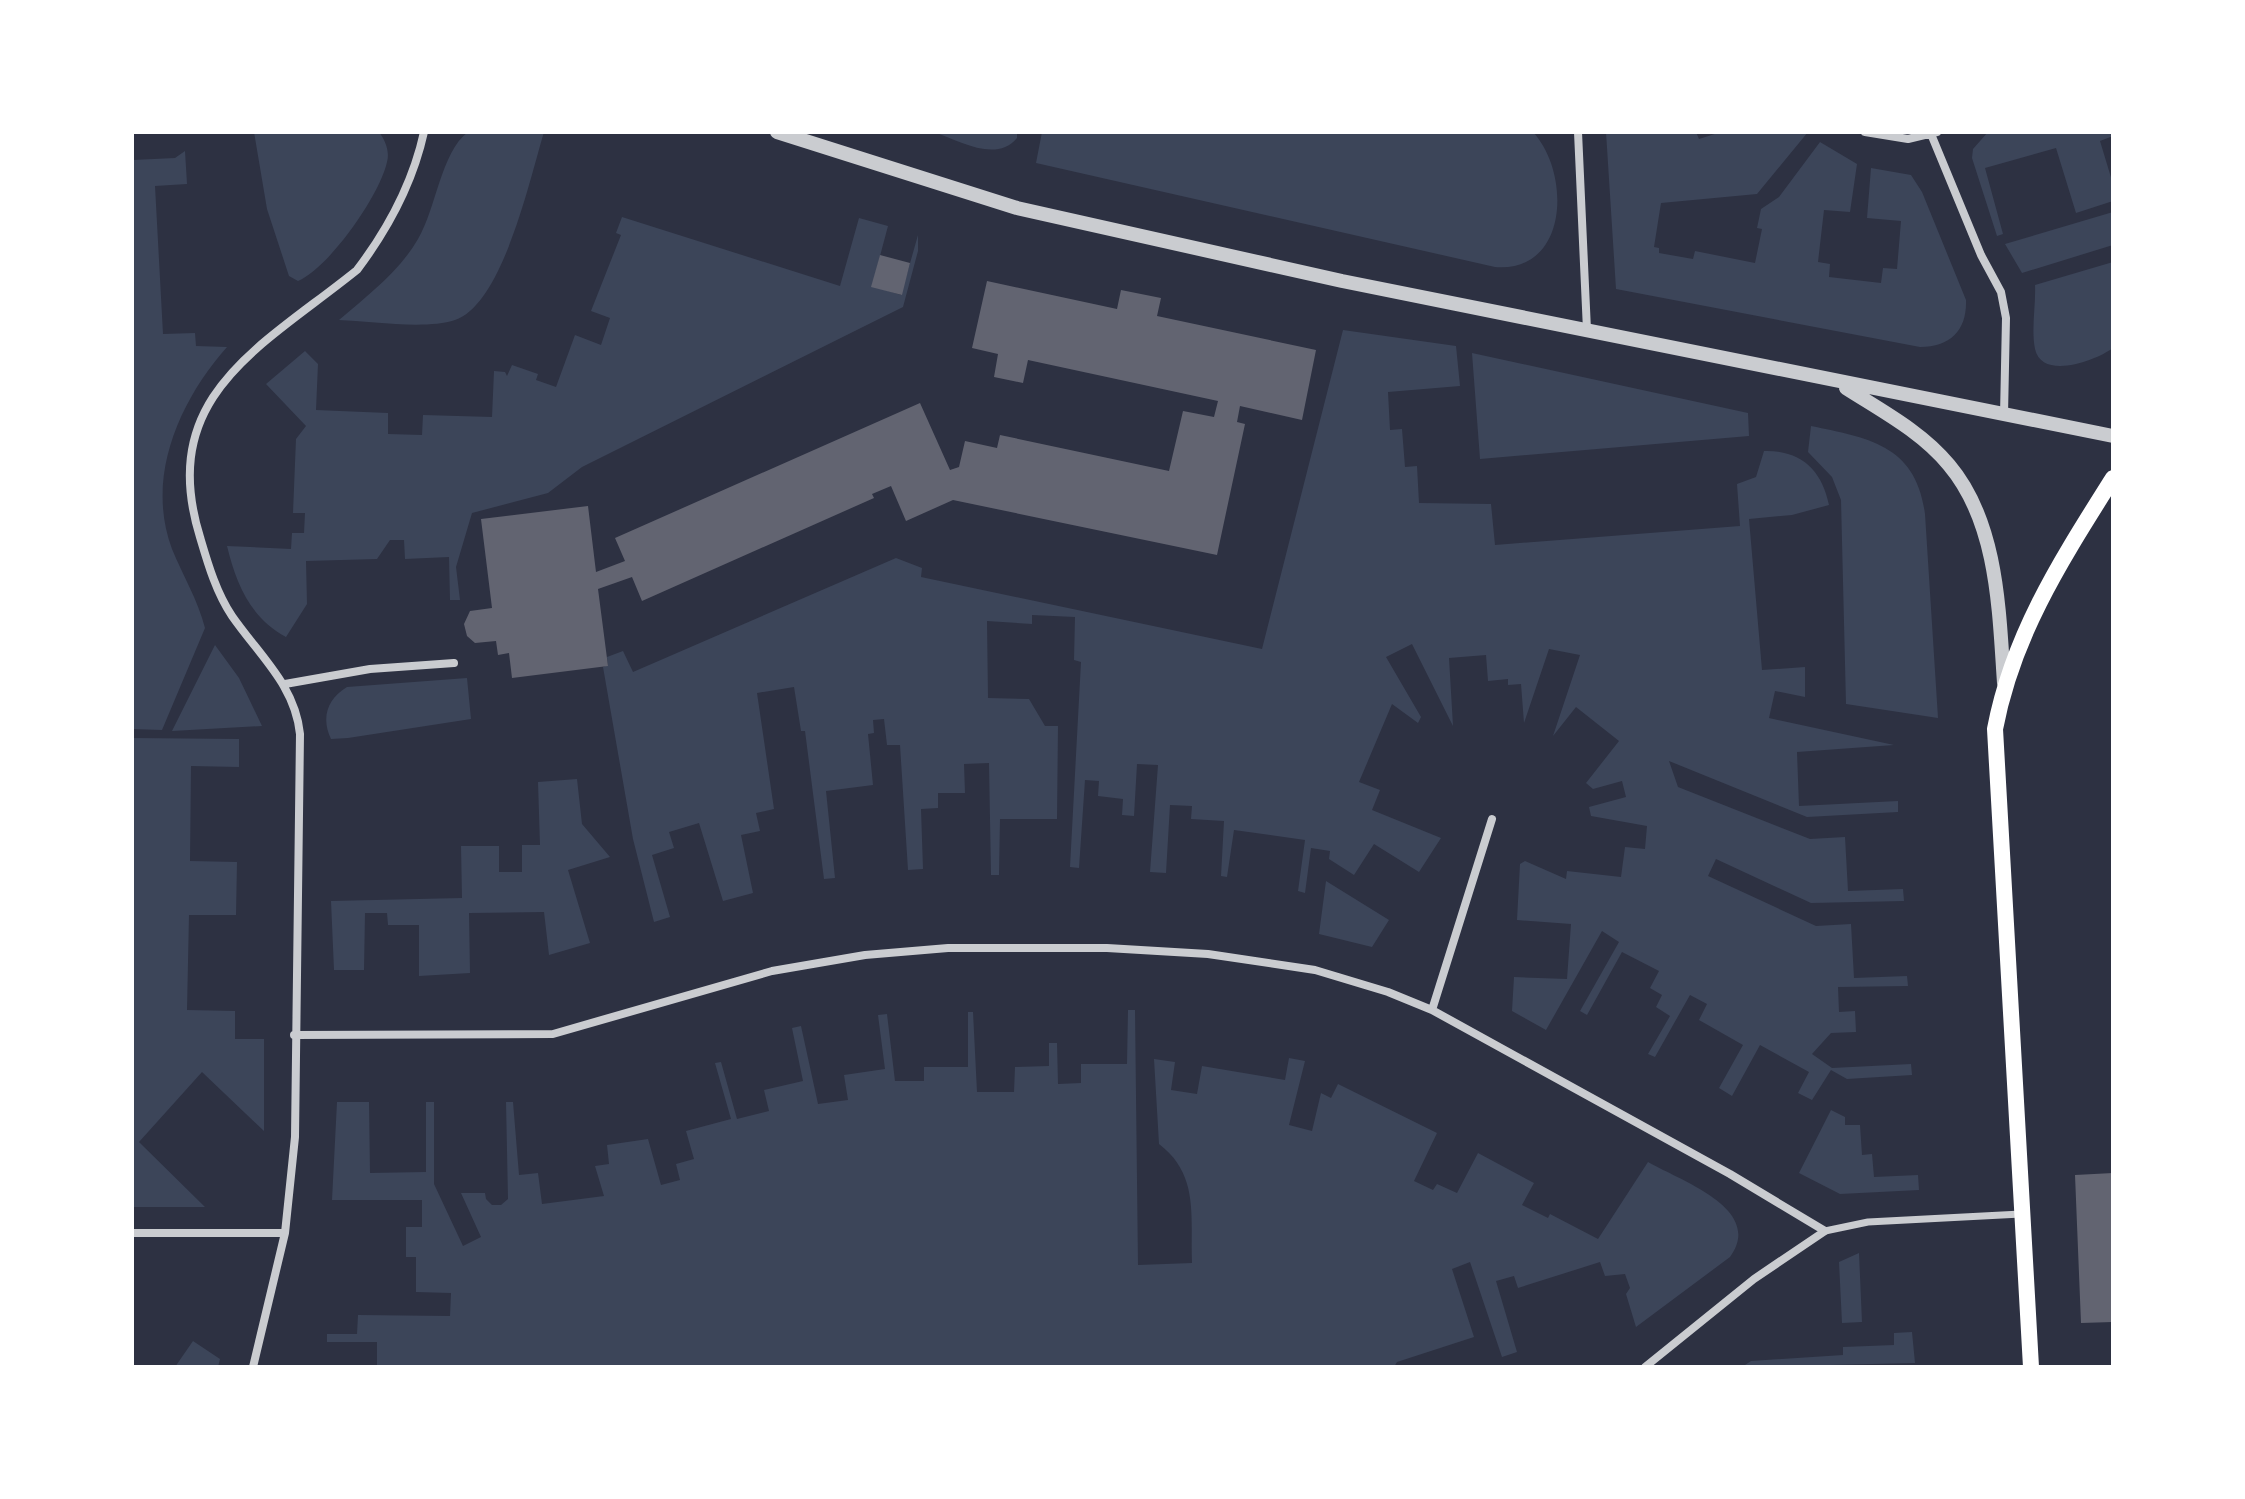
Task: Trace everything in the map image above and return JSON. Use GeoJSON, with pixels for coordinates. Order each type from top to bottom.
{"type":"FeatureCollection","features":[{"type":"Feature","properties":{"kind":"main road"},"geometry":{"type":"LineString","coordinates":[[2031,1367],[1995,729],[2004,683],[2026,624],[2113,478]]}},
{"type":"Feature","properties":{"kind":"street"},"geometry":{"type":"LineString","coordinates":[[253,1367],[285,1233],[295,1137],[300,734],[295,704],[285,684],[233,618],[212,574],[197,528],[190,489],[190,466],[196,428],[216,389],[233,370],[357,270],[365,259],[417,163],[424,132]]}},
{"type":"Feature","properties":{"kind":"street"},"geometry":{"type":"LineString","coordinates":[[777,132],[1017,208],[1587,331],[2113,436]]}},
{"type":"Feature","properties":{"kind":"street"},"geometry":{"type":"LineString","coordinates":[[1578,132],[1587,331]]}},
{"type":"Feature","properties":{"kind":"street"},"geometry":{"type":"LineString","coordinates":[[1865,132],[1886,138],[1934,133],[1981,255],[2001,292],[2006,318],[2004,415]]}},
{"type":"Feature","properties":{"kind":"street"},"geometry":{"type":"LineString","coordinates":[[1839,383],[1908,428],[1950,465],[1971,500],[1991,558],[2004,683]]}},
{"type":"Feature","properties":{"kind":"street"},"geometry":{"type":"LineString","coordinates":[[285,684],[370,669],[454,663]]}},
{"type":"Feature","properties":{"kind":"street"},"geometry":{"type":"LineString","coordinates":[[1432,1010],[1492,819]]}},
{"type":"Feature","properties":{"kind":"street"},"geometry":{"type":"LineString","coordinates":[[294,1035],[553,1034],[772,971],[865,955],[948,948],[1107,948],[1223,956],[1328,974],[1432,1010],[1730,1174],[1825,1231]]}},
{"type":"Feature","properties":{"kind":"street"},"geometry":{"type":"LineString","coordinates":[[1645,1367],[1754,1279],[1825,1231],[1868,1222],[2021,1214]]}},
{"type":"Feature","properties":{"kind":"street"},"geometry":{"type":"LineString","coordinates":[[132,1233],[285,1233]]}},
{"type":"Feature","properties":{"kind":"shaded area"},"geometry":{"type":"Polygon","coordinates":[[[254,132],[379,132],[386,146],[388,158],[382,176],[364,211],[324,262],[298,281],[289,276],[267,209],[254,132]]]}},
{"type":"Feature","properties":{"kind":"shaded area"},"geometry":{"type":"Polygon","coordinates":[[[468,132],[544,132],[512,237],[501,266],[487,290],[472,309],[455,320],[443,323],[413,325],[339,320],[382,282],[410,251],[424,227],[451,153],[468,132]]]}},
{"type":"Feature","properties":{"kind":"shaded area"},"geometry":{"type":"Polygon","coordinates":[[[934,132],[1017,132],[1017,138],[999,149],[988,149],[934,132]]]}},
{"type":"Feature","properties":{"kind":"shaded area"},"geometry":{"type":"Polygon","coordinates":[[[1042,132],[1533,132],[1554,171],[1556,217],[1550,238],[1538,254],[1519,265],[1495,267],[1036,163],[1042,132]]]}},
{"type":"Feature","properties":{"kind":"shaded area"},"geometry":{"type":"Polygon","coordinates":[[[1606,132],[1696,132],[1699,139],[1721,132],[1808,132],[1757,194],[1661,203],[1654,247],[1659,248],[1659,253],[1693,259],[1695,251],[1755,263],[1762,229],[1757,228],[1761,209],[1779,197],[1820,142],[1857,164],[1850,212],[1824,210],[1818,262],[1830,264],[1829,277],[1881,283],[1883,268],[1897,269],[1901,221],[1867,218],[1871,168],[1911,175],[1922,192],[1966,300],[1960,328],[1940,344],[1920,347],[1616,289],[1606,132]]]}},
{"type":"Feature","properties":{"kind":"shaded area"},"geometry":{"type":"Polygon","coordinates":[[[1988,132],[2113,132],[2113,136],[2100,141],[2113,184],[2113,201],[2076,213],[2056,148],[1985,168],[2003,234],[1997,236],[1972,158],[1973,149],[1988,132]]]}},
{"type":"Feature","properties":{"kind":"shaded area"},"geometry":{"type":"Polygon","coordinates":[[[185,151],[187,184],[155,186],[163,334],[195,333],[196,346],[227,347],[210,368],[182,415],[165,467],[163,495],[165,522],[172,549],[205,628],[162,730],[132,729],[133,160],[175,158],[185,151]]]}},
{"type":"Feature","properties":{"kind":"shaded area"},"geometry":{"type":"Polygon","coordinates":[[[2113,212],[2113,245],[2022,273],[2005,244],[2113,212]]]}},
{"type":"Feature","properties":{"kind":"shaded area"},"geometry":{"type":"Polygon","coordinates":[[[622,217],[840,286],[859,218],[888,226],[872,286],[901,295],[918,235],[918,251],[903,307],[582,467],[548,493],[472,513],[456,567],[460,600],[450,600],[449,557],[405,559],[404,540],[390,540],[377,559],[306,561],[307,604],[286,637],[273,629],[246,598],[227,546],[291,549],[292,533],[304,533],[305,513],[293,513],[296,439],[306,426],[266,384],[305,351],[318,364],[316,410],[388,413],[388,434],[422,435],[423,415],[492,417],[494,371],[505,372],[507,376],[512,365],[538,374],[536,380],[556,387],[575,335],[601,345],[610,318],[591,311],[621,235],[616,233],[622,217]]]}},
{"type":"Feature","properties":{"kind":"shaded area"},"geometry":{"type":"Polygon","coordinates":[[[2113,262],[2113,348],[2095,358],[2071,365],[2048,364],[2040,359],[2034,341],[2035,285],[2113,262]]]}},
{"type":"Feature","properties":{"kind":"shaded area"},"geometry":{"type":"Polygon","coordinates":[[[1343,330],[1456,346],[1460,386],[1388,392],[1390,430],[1402,429],[1405,467],[1417,466],[1419,503],[1491,504],[1495,545],[1740,526],[1737,484],[1756,477],[1764,451],[1799,458],[1815,472],[1829,505],[1792,515],[1749,519],[1762,670],[1805,667],[1805,697],[1775,691],[1769,718],[1894,745],[1797,752],[1799,806],[1898,801],[1898,812],[1807,817],[1669,761],[1678,787],[1810,839],[1845,837],[1848,891],[1903,889],[1904,901],[1811,903],[1716,859],[1708,876],[1816,926],[1851,924],[1854,978],[1907,976],[1908,986],[1838,987],[1839,1012],[1855,1011],[1856,1032],[1831,1033],[1812,1054],[1832,1068],[1911,1064],[1912,1075],[1847,1079],[1831,1070],[1812,1100],[1798,1093],[1809,1072],[1760,1045],[1732,1096],[1719,1088],[1743,1045],[1699,1020],[1707,1004],[1690,995],[1655,1057],[1648,1054],[1670,1016],[1656,1007],[1662,995],[1650,988],[1659,971],[1622,952],[1587,1015],[1580,1011],[1619,942],[1602,931],[1546,1030],[1512,1011],[1514,977],[1567,979],[1571,924],[1517,920],[1520,864],[1525,861],[1566,879],[1567,871],[1621,877],[1625,847],[1645,849],[1647,826],[1591,816],[1589,807],[1626,797],[1622,781],[1593,789],[1586,783],[1619,741],[1576,707],[1553,736],[1580,655],[1549,649],[1524,723],[1521,684],[1508,685],[1508,679],[1488,681],[1486,655],[1449,658],[1453,726],[1412,644],[1386,657],[1421,717],[1418,723],[1392,704],[1359,782],[1380,790],[1372,810],[1441,838],[1419,872],[1374,844],[1354,875],[1329,859],[1330,851],[1311,848],[1305,893],[1298,891],[1305,840],[1234,830],[1227,877],[1221,876],[1224,821],[1191,819],[1192,806],[1170,805],[1166,873],[1150,872],[1158,765],[1137,764],[1134,816],[1122,815],[1123,799],[1098,796],[1099,781],[1085,780],[1079,868],[1070,867],[1081,662],[1074,660],[1075,617],[1032,615],[1032,624],[987,621],[988,698],[1029,699],[1045,726],[1058,726],[1057,819],[1000,819],[999,875],[991,875],[989,763],[964,764],[965,793],[938,793],[938,808],[921,809],[923,869],[908,870],[900,745],[887,745],[884,719],[873,720],[874,733],[868,734],[873,785],[826,791],[835,878],[824,879],[805,731],[801,731],[794,687],[757,693],[774,809],[756,813],[760,831],[741,835],[753,893],[723,901],[699,823],[669,832],[674,848],[652,855],[670,917],[654,922],[633,839],[603,667],[608,665],[607,657],[623,651],[633,672],[896,558],[922,568],[921,577],[1262,649],[1343,330]]]}},
{"type":"Feature","properties":{"kind":"shaded area"},"geometry":{"type":"Polygon","coordinates":[[[1472,353],[1748,413],[1749,436],[1480,459],[1472,353]]]}},
{"type":"Feature","properties":{"kind":"shaded area"},"geometry":{"type":"Polygon","coordinates":[[[1811,426],[1852,435],[1886,449],[1912,473],[1920,491],[1925,514],[1938,718],[1846,704],[1841,500],[1832,477],[1808,452],[1811,426]]]}},
{"type":"Feature","properties":{"kind":"shaded area"},"geometry":{"type":"Polygon","coordinates":[[[215,645],[239,678],[262,726],[172,731],[215,645]]]}},
{"type":"Feature","properties":{"kind":"shaded area"},"geometry":{"type":"Polygon","coordinates":[[[467,678],[471,719],[331,739],[326,716],[335,697],[347,687],[467,678]]]}},
{"type":"Feature","properties":{"kind":"shaded area"},"geometry":{"type":"Polygon","coordinates":[[[132,738],[239,739],[239,767],[191,766],[190,861],[237,862],[236,915],[189,915],[187,1010],[235,1011],[235,1039],[264,1039],[264,1131],[202,1072],[139,1142],[205,1207],[132,1207],[132,738]]]}},
{"type":"Feature","properties":{"kind":"shaded area"},"geometry":{"type":"Polygon","coordinates":[[[577,779],[582,824],[610,857],[568,870],[590,943],[549,955],[544,912],[469,913],[470,973],[419,976],[419,925],[388,925],[387,913],[365,913],[364,970],[334,970],[331,901],[462,898],[461,846],[499,846],[499,872],[522,872],[522,845],[540,845],[538,782],[577,779]]]}},
{"type":"Feature","properties":{"kind":"shaded area"},"geometry":{"type":"Polygon","coordinates":[[[1326,881],[1389,920],[1372,947],[1319,934],[1326,881]]]}},
{"type":"Feature","properties":{"kind":"shaded area"},"geometry":{"type":"Polygon","coordinates":[[[1128,1010],[1135,1010],[1138,1265],[1192,1263],[1187,1183],[1172,1156],[1159,1144],[1154,1059],[1175,1062],[1171,1090],[1197,1094],[1202,1066],[1285,1080],[1289,1058],[1305,1061],[1289,1125],[1312,1131],[1321,1093],[1331,1098],[1338,1084],[1437,1133],[1414,1181],[1433,1190],[1437,1184],[1457,1193],[1478,1153],[1534,1183],[1522,1205],[1548,1218],[1550,1214],[1598,1239],[1648,1162],[1698,1188],[1728,1211],[1737,1225],[1738,1240],[1730,1257],[1636,1327],[1626,1294],[1630,1288],[1625,1274],[1605,1276],[1600,1262],[1518,1288],[1514,1276],[1496,1281],[1517,1352],[1502,1357],[1470,1262],[1452,1269],[1474,1337],[1397,1362],[1394,1367],[377,1367],[377,1342],[327,1342],[327,1334],[357,1334],[358,1315],[450,1316],[451,1293],[416,1292],[416,1257],[406,1257],[406,1227],[422,1227],[422,1200],[332,1200],[337,1102],[369,1102],[370,1173],[426,1172],[426,1102],[434,1102],[434,1184],[463,1246],[481,1237],[461,1193],[485,1193],[492,1205],[501,1205],[508,1199],[506,1102],[513,1102],[519,1175],[538,1173],[542,1204],[604,1196],[595,1166],[609,1164],[607,1145],[648,1139],[661,1185],[680,1180],[676,1164],[694,1159],[686,1131],[731,1119],[715,1063],[721,1062],[737,1119],[769,1111],[764,1090],[803,1081],[792,1028],[801,1026],[818,1104],[848,1100],[844,1075],[885,1069],[878,1015],[887,1014],[895,1081],[924,1081],[924,1067],[968,1067],[968,1012],[973,1012],[977,1092],[1014,1092],[1015,1067],[1049,1066],[1049,1043],[1057,1043],[1058,1084],[1081,1083],[1081,1064],[1127,1064],[1128,1010]]]}},
{"type":"Feature","properties":{"kind":"shaded area"},"geometry":{"type":"Polygon","coordinates":[[[1831,1110],[1845,1117],[1845,1125],[1860,1125],[1862,1155],[1872,1154],[1874,1177],[1918,1175],[1919,1190],[1840,1194],[1799,1173],[1831,1110]]]}},
{"type":"Feature","properties":{"kind":"shaded area"},"geometry":{"type":"Polygon","coordinates":[[[1859,1253],[1862,1322],[1842,1323],[1839,1262],[1859,1253]]]}},
{"type":"Feature","properties":{"kind":"shaded area"},"geometry":{"type":"Polygon","coordinates":[[[1912,1332],[1915,1363],[1742,1367],[1751,1361],[1843,1355],[1843,1347],[1894,1345],[1894,1333],[1912,1332]]]}},
{"type":"Feature","properties":{"kind":"shaded area"},"geometry":{"type":"Polygon","coordinates":[[[193,1341],[220,1359],[218,1367],[175,1367],[193,1341]]]}},
{"type":"Feature","properties":{"kind":"building"},"geometry":{"type":"Polygon","coordinates":[[[880,255],[910,263],[902,295],[871,287],[880,255]]]}},
{"type":"Feature","properties":{"kind":"building"},"geometry":{"type":"Polygon","coordinates":[[[987,281],[1117,309],[1121,290],[1161,298],[1157,316],[1316,350],[1302,420],[1240,406],[1237,422],[1245,424],[1217,555],[953,500],[906,521],[891,486],[872,494],[874,498],[642,601],[632,577],[598,589],[608,666],[512,678],[509,653],[498,655],[496,641],[475,643],[467,636],[464,624],[470,611],[492,608],[481,519],[588,506],[596,572],[625,561],[615,538],[920,403],[950,470],[959,467],[965,441],[997,448],[1000,435],[1169,471],[1183,411],[1214,417],[1218,401],[1028,360],[1023,383],[994,377],[998,354],[972,348],[987,281]]]}},
{"type":"Feature","properties":{"kind":"building"},"geometry":{"type":"Polygon","coordinates":[[[2113,1173],[2113,1322],[2081,1323],[2075,1175],[2113,1173]]]}}]}
